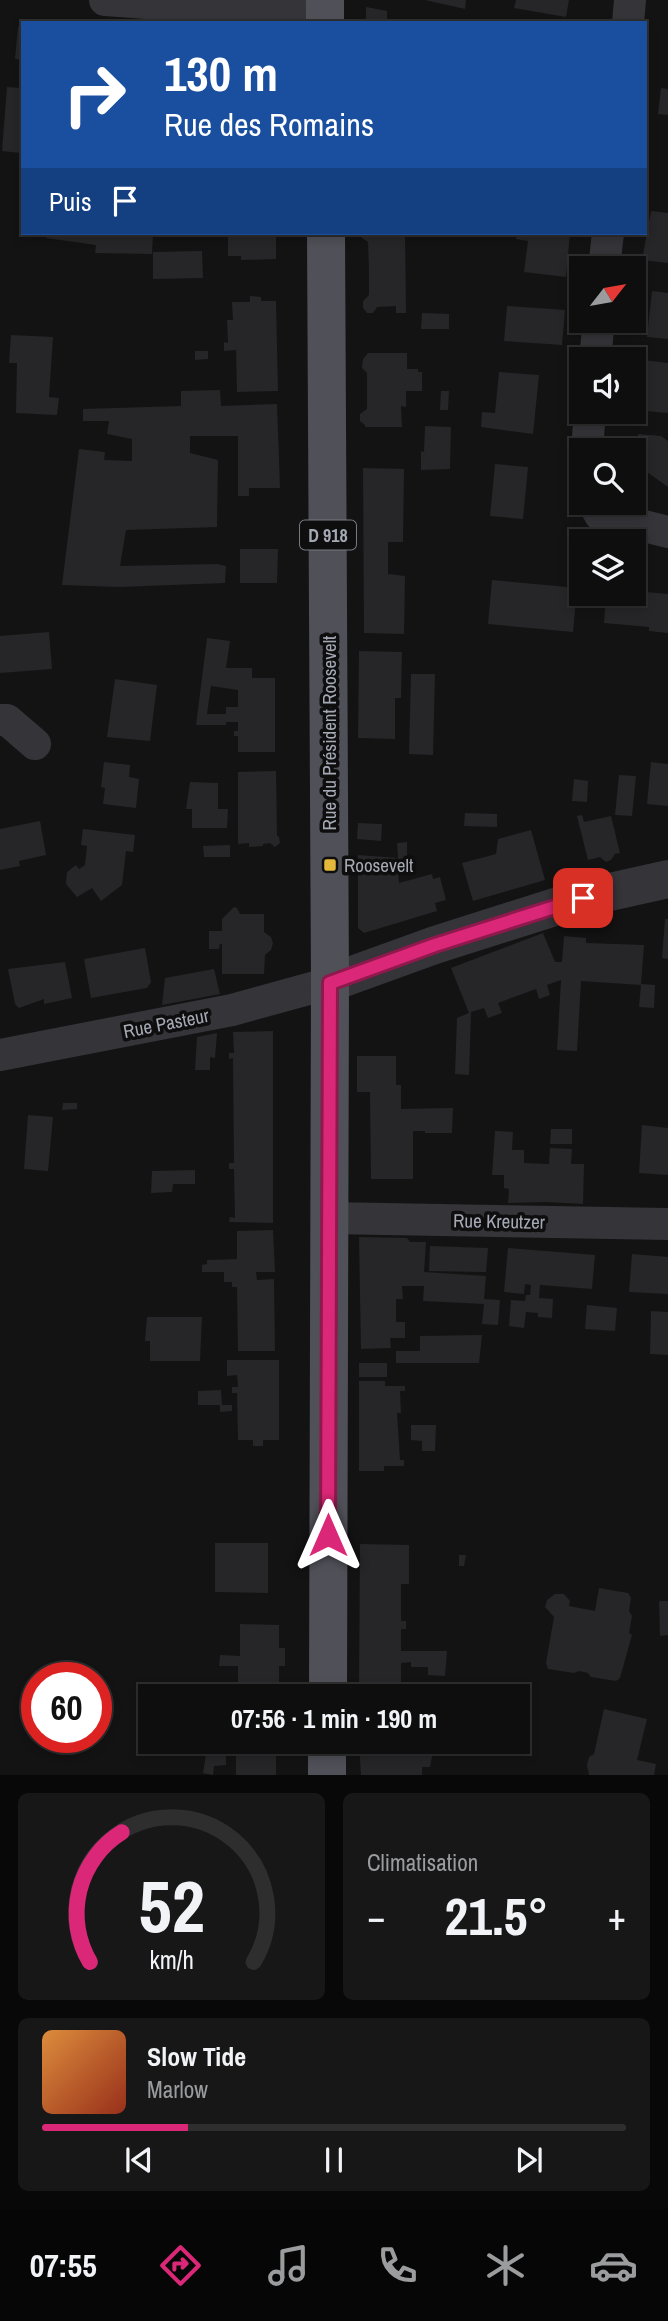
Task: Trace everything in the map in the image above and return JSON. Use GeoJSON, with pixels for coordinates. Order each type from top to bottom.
{"type":"FeatureCollection","features":[{"type":"Feature","properties":{"kind":"main road","name":"Rue du Président Roosevelt"},"geometry":{"type":"LineString","coordinates":[[326,235],[330,983],[328,1684]]}},
{"type":"Feature","properties":{"kind":"main road"},"geometry":{"type":"LineString","coordinates":[[327,1754],[327,1775]]}},
{"type":"Feature","properties":{"kind":"street"},"geometry":{"type":"LineString","coordinates":[[105,0],[325,13]]}},
{"type":"Feature","properties":{"kind":"street"},"geometry":{"type":"LineString","coordinates":[[628,21],[630,0]]}},
{"type":"Feature","properties":{"kind":"street"},"geometry":{"type":"LineString","coordinates":[[605,256],[608,235]]}},
{"type":"Feature","properties":{"kind":"street"},"geometry":{"type":"LineString","coordinates":[[600,515],[668,532]]}},
{"type":"Feature","properties":{"kind":"street"},"geometry":{"type":"LineString","coordinates":[[0,720],[7,720],[35,744]]}},
{"type":"Feature","properties":{"kind":"street"},"geometry":{"type":"LineString","coordinates":[[330,983],[435,945],[583,898],[668,880]]}},
{"type":"Feature","properties":{"kind":"street","name":"Rue Pasteur"},"geometry":{"type":"LineString","coordinates":[[0,1055],[232,1010],[330,983]]}},
{"type":"Feature","properties":{"kind":"street","name":"Rue Kreutzer"},"geometry":{"type":"LineString","coordinates":[[330,1218],[668,1224]]}},
{"type":"Feature","properties":{"kind":"building"},"geometry":{"type":"Polygon","coordinates":[[[425,0],[466,0],[465,9],[425,0]]]}},
{"type":"Feature","properties":{"kind":"building"},"geometry":{"type":"Polygon","coordinates":[[[516,0],[569,0],[566,17],[514,8],[516,0]]]}},
{"type":"Feature","properties":{"kind":"building"},"geometry":{"type":"Polygon","coordinates":[[[366,7],[387,11],[387,21],[366,21],[366,7]]]}},
{"type":"Feature","properties":{"kind":"building"},"geometry":{"type":"Polygon","coordinates":[[[18,27],[21,27],[21,60],[15,59],[18,27]]]}},
{"type":"Feature","properties":{"kind":"building"},"geometry":{"type":"Polygon","coordinates":[[[7,87],[21,88],[21,153],[2,151],[7,87]]]}},
{"type":"Feature","properties":{"kind":"building"},"geometry":{"type":"Polygon","coordinates":[[[661,88],[668,89],[668,115],[658,114],[661,88]]]}},
{"type":"Feature","properties":{"kind":"building"},"geometry":{"type":"Polygon","coordinates":[[[651,211],[668,213],[668,263],[646,260],[646,256],[643,256],[651,211]]]}},
{"type":"Feature","properties":{"kind":"building"},"geometry":{"type":"Polygon","coordinates":[[[47,235],[153,235],[152,254],[95,253],[96,245],[46,238],[47,235]]]}},
{"type":"Feature","properties":{"kind":"building"},"geometry":{"type":"Polygon","coordinates":[[[228,235],[276,235],[276,259],[241,260],[241,256],[228,256],[228,235]]]}},
{"type":"Feature","properties":{"kind":"building"},"geometry":{"type":"Polygon","coordinates":[[[362,235],[405,235],[406,313],[396,313],[396,306],[377,307],[373,313],[367,313],[363,308],[363,301],[369,295],[369,269],[368,242],[362,235]]]}},
{"type":"Feature","properties":{"kind":"building"},"geometry":{"type":"Polygon","coordinates":[[[517,235],[570,235],[566,277],[524,272],[528,241],[516,239],[517,235]]]}},
{"type":"Feature","properties":{"kind":"building"},"geometry":{"type":"Polygon","coordinates":[[[202,251],[203,278],[153,279],[153,252],[202,251]]]}},
{"type":"Feature","properties":{"kind":"building"},"geometry":{"type":"Polygon","coordinates":[[[652,291],[668,293],[668,339],[647,337],[652,291]]]}},
{"type":"Feature","properties":{"kind":"building"},"geometry":{"type":"Polygon","coordinates":[[[250,296],[261,297],[261,301],[276,301],[278,391],[237,392],[236,350],[224,351],[224,342],[228,343],[227,320],[233,320],[232,302],[250,302],[250,296]]]}},
{"type":"Feature","properties":{"kind":"building"},"geometry":{"type":"Polygon","coordinates":[[[507,306],[565,310],[562,345],[504,341],[507,306]]]}},
{"type":"Feature","properties":{"kind":"building"},"geometry":{"type":"Polygon","coordinates":[[[422,313],[449,314],[449,329],[421,329],[422,313]]]}},
{"type":"Feature","properties":{"kind":"building"},"geometry":{"type":"Polygon","coordinates":[[[11,335],[53,337],[49,397],[59,398],[57,415],[16,413],[17,363],[9,363],[11,335]]]}},
{"type":"Feature","properties":{"kind":"building"},"geometry":{"type":"Polygon","coordinates":[[[195,351],[208,351],[208,359],[195,360],[195,351]]]}},
{"type":"Feature","properties":{"kind":"building"},"geometry":{"type":"Polygon","coordinates":[[[368,353],[407,353],[407,369],[418,369],[418,372],[422,372],[422,391],[406,391],[406,407],[401,406],[402,427],[365,427],[360,421],[360,414],[367,409],[367,373],[362,368],[363,359],[368,353]]]}},
{"type":"Feature","properties":{"kind":"building"},"geometry":{"type":"Polygon","coordinates":[[[646,360],[668,363],[668,413],[646,411],[646,360]]]}},
{"type":"Feature","properties":{"kind":"building"},"geometry":{"type":"Polygon","coordinates":[[[499,372],[539,375],[533,434],[481,427],[482,412],[495,413],[499,372]]]}},
{"type":"Feature","properties":{"kind":"building"},"geometry":{"type":"Polygon","coordinates":[[[220,390],[221,406],[277,404],[280,488],[249,488],[249,496],[238,496],[238,436],[190,436],[190,453],[218,460],[217,527],[126,530],[120,566],[217,564],[226,566],[225,583],[118,587],[62,585],[79,449],[105,452],[104,460],[132,461],[132,439],[107,434],[109,421],[83,421],[83,409],[181,406],[181,391],[220,390]]]}},
{"type":"Feature","properties":{"kind":"building"},"geometry":{"type":"Polygon","coordinates":[[[441,391],[449,391],[448,410],[440,410],[441,391]]]}},
{"type":"Feature","properties":{"kind":"building"},"geometry":{"type":"Polygon","coordinates":[[[425,426],[451,427],[450,469],[421,470],[425,426]]]}},
{"type":"Feature","properties":{"kind":"building"},"geometry":{"type":"Polygon","coordinates":[[[638,434],[661,436],[668,441],[668,487],[646,472],[646,438],[638,438],[638,434]]]}},
{"type":"Feature","properties":{"kind":"building"},"geometry":{"type":"Polygon","coordinates":[[[495,464],[528,467],[523,519],[490,516],[495,464]]]}},
{"type":"Feature","properties":{"kind":"building"},"geometry":{"type":"Polygon","coordinates":[[[363,468],[404,469],[403,542],[388,542],[388,574],[405,576],[404,634],[364,633],[363,468]]]}},
{"type":"Feature","properties":{"kind":"building"},"geometry":{"type":"Polygon","coordinates":[[[240,549],[278,549],[277,583],[240,583],[240,549]]]}},
{"type":"Feature","properties":{"kind":"building"},"geometry":{"type":"Polygon","coordinates":[[[492,580],[569,587],[569,606],[575,606],[573,632],[488,624],[492,580]]]}},
{"type":"Feature","properties":{"kind":"building"},"geometry":{"type":"Polygon","coordinates":[[[646,592],[668,594],[668,633],[649,631],[649,627],[604,623],[605,606],[646,606],[646,592]]]}},
{"type":"Feature","properties":{"kind":"building"},"geometry":{"type":"Polygon","coordinates":[[[49,632],[52,669],[0,673],[0,636],[49,632]]]}},
{"type":"Feature","properties":{"kind":"building"},"geometry":{"type":"Polygon","coordinates":[[[207,638],[230,641],[226,668],[252,668],[252,678],[275,678],[275,752],[238,752],[238,736],[234,736],[234,731],[238,731],[238,722],[226,722],[226,725],[196,725],[207,638]],[[211,686],[207,714],[226,714],[226,707],[238,707],[238,690],[211,686]]]}},
{"type":"Feature","properties":{"kind":"building"},"geometry":{"type":"Polygon","coordinates":[[[359,651],[402,652],[401,698],[395,698],[395,739],[358,738],[359,651]]]}},
{"type":"Feature","properties":{"kind":"building"},"geometry":{"type":"Polygon","coordinates":[[[411,674],[435,674],[433,755],[409,754],[411,674]]]}},
{"type":"Feature","properties":{"kind":"building"},"geometry":{"type":"Polygon","coordinates":[[[115,679],[157,685],[150,741],[107,737],[115,679]]]}},
{"type":"Feature","properties":{"kind":"building"},"geometry":{"type":"Polygon","coordinates":[[[104,762],[130,765],[129,777],[139,779],[136,808],[103,804],[105,788],[101,787],[104,762]]]}},
{"type":"Feature","properties":{"kind":"building"},"geometry":{"type":"Polygon","coordinates":[[[651,762],[668,764],[668,806],[647,804],[651,762]]]}},
{"type":"Feature","properties":{"kind":"building"},"geometry":{"type":"Polygon","coordinates":[[[276,771],[277,836],[280,843],[275,847],[270,843],[249,847],[249,843],[238,844],[238,772],[276,771]]]}},
{"type":"Feature","properties":{"kind":"building"},"geometry":{"type":"Polygon","coordinates":[[[619,775],[636,776],[632,816],[615,815],[619,775]]]}},
{"type":"Feature","properties":{"kind":"building"},"geometry":{"type":"Polygon","coordinates":[[[574,779],[588,781],[587,802],[572,801],[574,779]]]}},
{"type":"Feature","properties":{"kind":"building"},"geometry":{"type":"Polygon","coordinates":[[[190,782],[218,783],[218,809],[228,809],[227,828],[192,828],[192,809],[186,809],[190,782]]]}},
{"type":"Feature","properties":{"kind":"building"},"geometry":{"type":"Polygon","coordinates":[[[465,813],[497,814],[497,827],[464,826],[465,813]]]}},
{"type":"Feature","properties":{"kind":"building"},"geometry":{"type":"Polygon","coordinates":[[[582,815],[584,822],[611,816],[620,853],[606,862],[600,857],[588,860],[577,816],[582,815]]]}},
{"type":"Feature","properties":{"kind":"building"},"geometry":{"type":"Polygon","coordinates":[[[40,821],[46,855],[19,861],[20,866],[0,870],[0,829],[40,821]]]}},
{"type":"Feature","properties":{"kind":"building"},"geometry":{"type":"Polygon","coordinates":[[[358,823],[382,824],[381,841],[357,839],[358,823]]]}},
{"type":"Feature","properties":{"kind":"building"},"geometry":{"type":"Polygon","coordinates":[[[83,829],[135,835],[133,852],[126,851],[122,885],[101,901],[92,888],[77,897],[66,884],[67,872],[76,865],[79,869],[85,865],[87,846],[81,845],[83,829]]]}},
{"type":"Feature","properties":{"kind":"building"},"geometry":{"type":"Polygon","coordinates":[[[531,830],[545,880],[473,901],[462,863],[496,854],[498,839],[531,830]]]}},
{"type":"Feature","properties":{"kind":"building"},"geometry":{"type":"Polygon","coordinates":[[[407,842],[407,863],[397,863],[399,883],[432,874],[433,879],[440,877],[446,900],[435,903],[437,911],[364,933],[358,928],[358,855],[398,858],[397,843],[407,842]]]}},
{"type":"Feature","properties":{"kind":"building"},"geometry":{"type":"Polygon","coordinates":[[[230,845],[230,857],[204,857],[203,846],[230,845]]]}},
{"type":"Feature","properties":{"kind":"building"},"geometry":{"type":"Polygon","coordinates":[[[234,907],[240,914],[264,914],[264,932],[271,937],[273,943],[271,950],[265,955],[264,974],[222,974],[222,944],[219,949],[209,949],[209,931],[222,931],[222,919],[234,907]]]}},
{"type":"Feature","properties":{"kind":"building"},"geometry":{"type":"Polygon","coordinates":[[[665,919],[668,919],[668,959],[662,958],[665,919]]]}},
{"type":"Feature","properties":{"kind":"building"},"geometry":{"type":"Polygon","coordinates":[[[543,933],[555,962],[562,962],[564,936],[586,938],[586,943],[644,945],[641,984],[655,985],[654,1008],[639,1007],[641,985],[581,981],[577,1051],[557,1050],[561,980],[547,985],[550,995],[539,999],[536,989],[498,1003],[502,1013],[488,1018],[484,1008],[471,1012],[469,1075],[455,1074],[457,1018],[469,1013],[451,968],[543,933]]]}},
{"type":"Feature","properties":{"kind":"building"},"geometry":{"type":"Polygon","coordinates":[[[145,948],[151,982],[147,988],[91,998],[84,959],[145,948]]]}},
{"type":"Feature","properties":{"kind":"building"},"geometry":{"type":"Polygon","coordinates":[[[65,962],[72,998],[44,1004],[44,999],[19,1008],[15,1004],[8,969],[65,962]]]}},
{"type":"Feature","properties":{"kind":"building"},"geometry":{"type":"Polygon","coordinates":[[[214,969],[220,994],[162,1005],[165,978],[214,969]]]}},
{"type":"Feature","properties":{"kind":"building"},"geometry":{"type":"Polygon","coordinates":[[[273,1031],[273,1223],[229,1222],[230,1217],[235,1218],[234,1169],[229,1169],[229,1163],[234,1163],[233,1058],[229,1059],[229,1053],[234,1053],[233,1032],[273,1031]]]}},
{"type":"Feature","properties":{"kind":"building"},"geometry":{"type":"Polygon","coordinates":[[[217,1033],[215,1058],[210,1057],[210,1070],[195,1070],[197,1037],[217,1033]]]}},
{"type":"Feature","properties":{"kind":"building"},"geometry":{"type":"Polygon","coordinates":[[[357,1056],[396,1056],[396,1085],[401,1085],[401,1109],[453,1108],[452,1133],[413,1131],[413,1179],[371,1179],[370,1092],[357,1092],[357,1056]]]}},
{"type":"Feature","properties":{"kind":"building"},"geometry":{"type":"Polygon","coordinates":[[[63,1103],[77,1103],[77,1109],[62,1110],[63,1103]]]}},
{"type":"Feature","properties":{"kind":"building"},"geometry":{"type":"Polygon","coordinates":[[[28,1115],[53,1117],[48,1171],[24,1169],[28,1115]]]}},
{"type":"Feature","properties":{"kind":"building"},"geometry":{"type":"Polygon","coordinates":[[[642,1125],[668,1128],[668,1175],[639,1173],[642,1125]]]}},
{"type":"Feature","properties":{"kind":"building"},"geometry":{"type":"Polygon","coordinates":[[[551,1129],[572,1129],[572,1144],[550,1144],[551,1129]]]}},
{"type":"Feature","properties":{"kind":"building"},"geometry":{"type":"Polygon","coordinates":[[[495,1131],[513,1132],[512,1150],[524,1150],[524,1163],[549,1164],[550,1148],[572,1149],[571,1164],[584,1164],[583,1204],[508,1203],[509,1189],[504,1188],[504,1175],[492,1175],[495,1131]]]}},
{"type":"Feature","properties":{"kind":"building"},"geometry":{"type":"Polygon","coordinates":[[[195,1170],[195,1184],[173,1184],[172,1192],[151,1193],[152,1171],[195,1170]]]}},
{"type":"Feature","properties":{"kind":"building"},"geometry":{"type":"Polygon","coordinates":[[[273,1230],[275,1272],[256,1272],[257,1280],[274,1279],[275,1351],[238,1351],[237,1287],[232,1287],[232,1282],[224,1282],[224,1272],[202,1272],[202,1265],[207,1264],[207,1260],[237,1259],[237,1231],[273,1230]]]}},
{"type":"Feature","properties":{"kind":"building"},"geometry":{"type":"Polygon","coordinates":[[[359,1237],[407,1238],[410,1242],[426,1242],[424,1272],[486,1276],[484,1299],[500,1300],[498,1325],[482,1324],[484,1304],[423,1301],[424,1286],[402,1286],[403,1299],[396,1299],[396,1322],[405,1322],[405,1338],[390,1338],[391,1348],[361,1349],[359,1237]]]}},
{"type":"Feature","properties":{"kind":"building"},"geometry":{"type":"Polygon","coordinates":[[[430,1246],[488,1248],[486,1272],[429,1271],[430,1246]]]}},
{"type":"Feature","properties":{"kind":"building"},"geometry":{"type":"Polygon","coordinates":[[[508,1248],[595,1255],[592,1289],[540,1285],[539,1298],[553,1299],[552,1318],[538,1317],[538,1313],[526,1312],[524,1328],[509,1326],[511,1300],[525,1301],[526,1295],[530,1295],[531,1285],[525,1284],[524,1294],[504,1292],[508,1248]]]}},
{"type":"Feature","properties":{"kind":"building"},"geometry":{"type":"Polygon","coordinates":[[[632,1254],[668,1257],[668,1294],[629,1292],[632,1254]]]}},
{"type":"Feature","properties":{"kind":"building"},"geometry":{"type":"Polygon","coordinates":[[[587,1305],[617,1308],[615,1331],[585,1329],[587,1305]]]}},
{"type":"Feature","properties":{"kind":"building"},"geometry":{"type":"Polygon","coordinates":[[[651,1311],[668,1312],[668,1355],[650,1354],[651,1311]]]}},
{"type":"Feature","properties":{"kind":"building"},"geometry":{"type":"Polygon","coordinates":[[[147,1317],[202,1317],[200,1361],[150,1361],[150,1341],[145,1341],[147,1317]]]}},
{"type":"Feature","properties":{"kind":"building"},"geometry":{"type":"Polygon","coordinates":[[[482,1335],[479,1363],[396,1363],[396,1351],[420,1351],[420,1336],[482,1335]]]}},
{"type":"Feature","properties":{"kind":"building"},"geometry":{"type":"Polygon","coordinates":[[[227,1360],[279,1360],[279,1440],[263,1440],[263,1446],[253,1446],[253,1440],[238,1440],[237,1393],[232,1393],[232,1387],[238,1387],[237,1375],[227,1376],[227,1360]]]}},
{"type":"Feature","properties":{"kind":"building"},"geometry":{"type":"Polygon","coordinates":[[[359,1363],[387,1363],[387,1377],[359,1377],[359,1363]]]}},
{"type":"Feature","properties":{"kind":"building"},"geometry":{"type":"Polygon","coordinates":[[[359,1381],[385,1381],[385,1386],[405,1386],[405,1391],[400,1391],[401,1413],[397,1413],[400,1460],[404,1460],[404,1466],[384,1466],[384,1471],[359,1471],[359,1381]]]}},
{"type":"Feature","properties":{"kind":"building"},"geometry":{"type":"Polygon","coordinates":[[[221,1390],[222,1405],[198,1405],[198,1391],[221,1390]]]}},
{"type":"Feature","properties":{"kind":"building"},"geometry":{"type":"Polygon","coordinates":[[[220,1405],[232,1405],[232,1411],[220,1412],[220,1405]]]}},
{"type":"Feature","properties":{"kind":"building"},"geometry":{"type":"Polygon","coordinates":[[[411,1425],[436,1425],[435,1451],[422,1451],[422,1441],[411,1440],[411,1425]]]}},
{"type":"Feature","properties":{"kind":"building"},"geometry":{"type":"Polygon","coordinates":[[[215,1543],[268,1543],[268,1593],[215,1592],[215,1543]]]}},
{"type":"Feature","properties":{"kind":"building"},"geometry":{"type":"Polygon","coordinates":[[[360,1544],[409,1545],[409,1584],[401,1584],[401,1621],[406,1621],[406,1629],[401,1629],[401,1651],[447,1651],[445,1676],[428,1675],[428,1667],[411,1667],[411,1662],[401,1663],[401,1684],[359,1684],[360,1544]]]}},
{"type":"Feature","properties":{"kind":"building"},"geometry":{"type":"Polygon","coordinates":[[[459,1555],[466,1555],[464,1566],[459,1566],[459,1555]]]}},
{"type":"Feature","properties":{"kind":"building"},"geometry":{"type":"Polygon","coordinates":[[[599,1588],[628,1593],[631,1598],[629,1633],[632,1635],[620,1678],[616,1681],[591,1677],[588,1673],[579,1671],[574,1673],[548,1669],[546,1663],[554,1617],[545,1607],[547,1600],[555,1594],[564,1594],[570,1601],[569,1606],[595,1611],[599,1588]]]}},
{"type":"Feature","properties":{"kind":"building"},"geometry":{"type":"Polygon","coordinates":[[[659,1601],[668,1601],[668,1635],[660,1636],[659,1601]]]}},
{"type":"Feature","properties":{"kind":"building"},"geometry":{"type":"Polygon","coordinates":[[[240,1624],[279,1625],[279,1648],[285,1648],[285,1666],[279,1666],[279,1684],[238,1684],[238,1666],[219,1666],[220,1655],[240,1656],[240,1624]]]}},
{"type":"Feature","properties":{"kind":"building"},"geometry":{"type":"Polygon","coordinates":[[[604,1709],[647,1719],[637,1760],[656,1764],[654,1775],[589,1775],[587,1765],[589,1757],[594,1754],[604,1709]]]}},
{"type":"Feature","properties":{"kind":"building"},"geometry":{"type":"Polygon","coordinates":[[[206,1754],[226,1754],[226,1765],[214,1766],[213,1775],[203,1773],[206,1754]]]}},
{"type":"Feature","properties":{"kind":"building"},"geometry":{"type":"Polygon","coordinates":[[[236,1754],[276,1754],[276,1775],[236,1775],[236,1754]]]}},
{"type":"Feature","properties":{"kind":"building"},"geometry":{"type":"Polygon","coordinates":[[[360,1754],[433,1754],[430,1767],[422,1767],[422,1775],[361,1775],[360,1754]]]}},
{"type":"Feature","properties":{"kind":"place","name":"Roosevelt"},"geometry":{"type":"Point","coordinates":[330,865]}},
{"type":"Feature","properties":{"kind":"route"},"geometry":{"type":"LineString","coordinates":[[328,1535],[330,983],[435,945],[583,898]]}}]}
